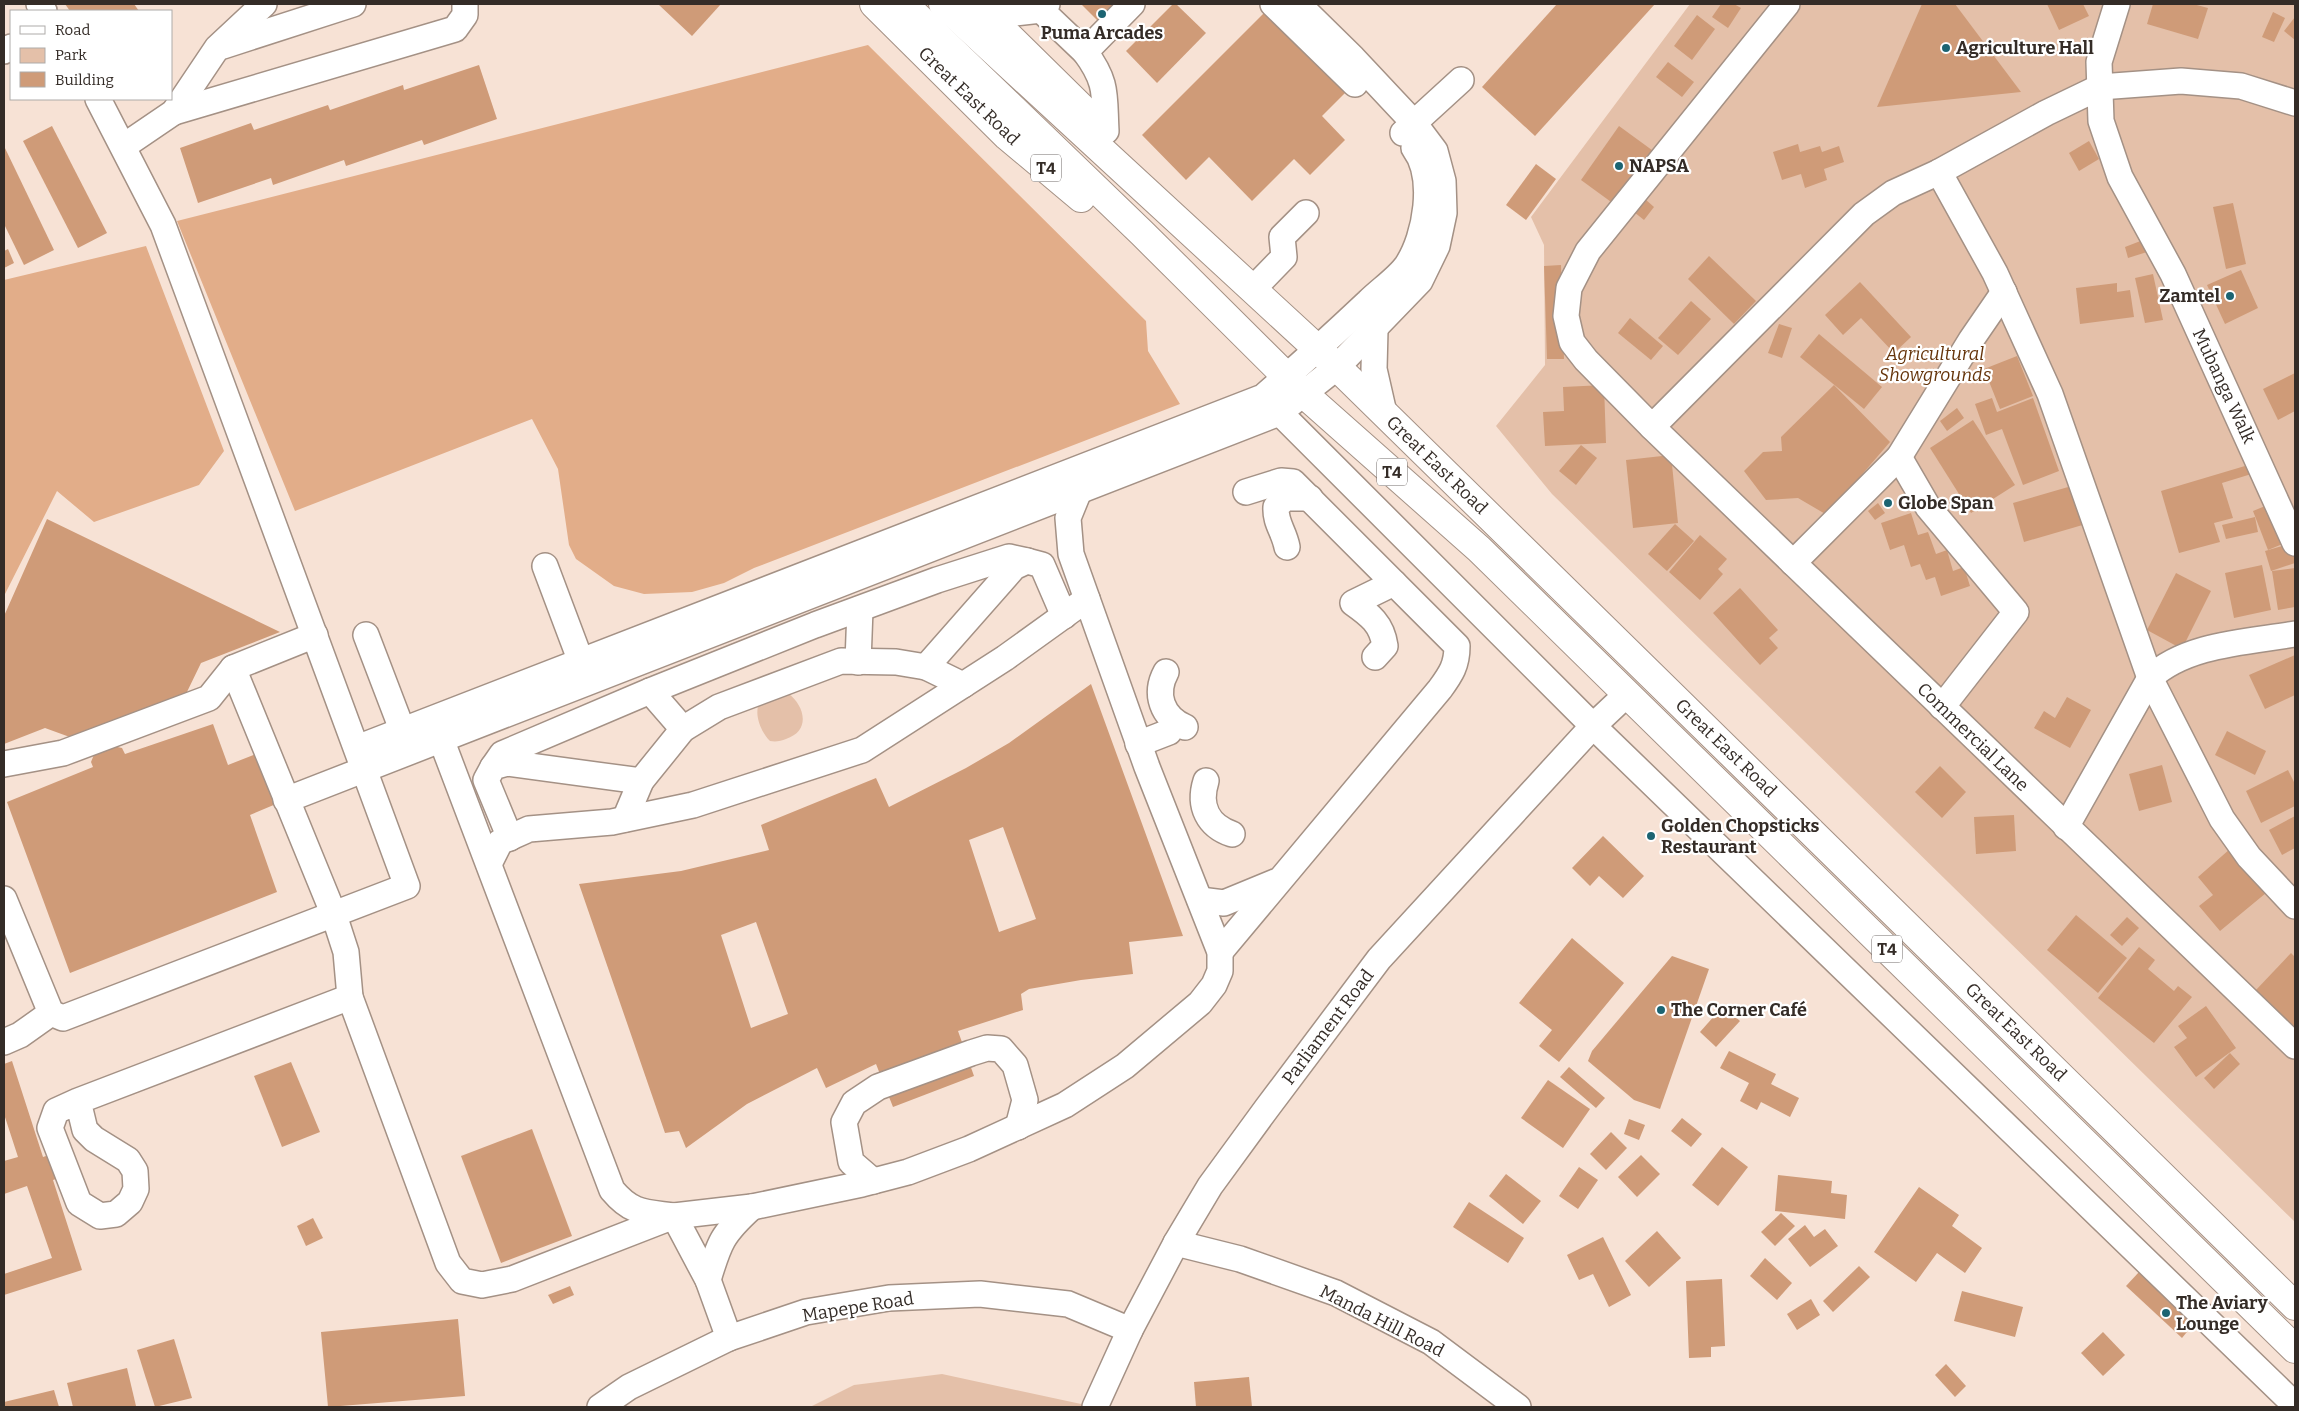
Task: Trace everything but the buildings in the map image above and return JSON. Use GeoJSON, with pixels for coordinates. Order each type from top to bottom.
{"type":"FeatureCollection","features":[{"type":"Feature","properties":{"kind":"main road","name":"Great East Road"},"geometry":{"type":"LineString","coordinates":[[874,4],[1007,136],[1197,300],[1229,318]]}},
{"type":"Feature","properties":{"kind":"main road","name":"Great East Road"},"geometry":{"type":"LineString","coordinates":[[904,4],[1296,385],[1479,550],[2295,1349]]}},
{"type":"Feature","properties":{"kind":"main road","name":"Great East Road"},"geometry":{"type":"LineString","coordinates":[[943,4],[1328,358],[2295,1306]]}},
{"type":"Feature","properties":{"kind":"main road","name":"Great East Road"},"geometry":{"type":"LineString","coordinates":[[981,8],[1184,209],[1197,237]]}},
{"type":"Feature","properties":{"kind":"street"},"geometry":{"type":"LineString","coordinates":[[174,112],[217,48],[264,4]]}},
{"type":"Feature","properties":{"kind":"street"},"geometry":{"type":"LineString","coordinates":[[217,48],[354,4]]}},
{"type":"Feature","properties":{"kind":"street"},"geometry":{"type":"LineString","coordinates":[[124,146],[174,112],[455,29],[465,15],[465,4]]}},
{"type":"Feature","properties":{"kind":"street"},"geometry":{"type":"LineString","coordinates":[[1084,52],[1132,4]]}},
{"type":"Feature","properties":{"kind":"street"},"geometry":{"type":"LineString","coordinates":[[1273,4],[1394,121],[1408,128],[1421,157],[1428,197],[1419,240],[1407,266],[1328,358]]}},
{"type":"Feature","properties":{"kind":"street"},"geometry":{"type":"LineString","coordinates":[[406,741],[442,739],[585,672],[1079,491],[1271,405],[1328,358],[1374,330],[1420,282],[1437,246],[1444,213],[1443,181],[1435,151],[1408,128],[1354,58],[1298,4]]}},
{"type":"Feature","properties":{"kind":"street","name":"Commercial Lane"},"geometry":{"type":"LineString","coordinates":[[1786,4],[1588,251],[1569,288],[1566,316],[1572,342],[1586,360],[1652,427],[2295,1046]]}},
{"type":"Feature","properties":{"kind":"street","name":"Mubanga Walk"},"geometry":{"type":"LineString","coordinates":[[2117,4],[2099,62],[2101,121],[2120,177],[2173,274],[2295,543]]}},
{"type":"Feature","properties":{"kind":"street"},"geometry":{"type":"LineString","coordinates":[[981,8],[999,15],[1044,7],[1097,68],[1104,83],[1106,131]]}},
{"type":"Feature","properties":{"kind":"street"},"geometry":{"type":"LineString","coordinates":[[1408,128],[1461,80]]}},
{"type":"Feature","properties":{"kind":"street"},"geometry":{"type":"LineString","coordinates":[[1652,427],[1864,214],[1893,193],[1938,172],[2046,113],[2100,87],[2181,81],[2241,86],[2295,103]]}},
{"type":"Feature","properties":{"kind":"street"},"geometry":{"type":"LineString","coordinates":[[4,899],[51,1013],[63,1018],[408,886],[163,225],[124,146],[99,100]]}},
{"type":"Feature","properties":{"kind":"street"},"geometry":{"type":"LineString","coordinates":[[1938,172],[2004,292],[2050,394],[2150,678],[2222,820],[2249,857],[2292,897]]}},
{"type":"Feature","properties":{"kind":"street"},"geometry":{"type":"LineString","coordinates":[[1253,290],[1284,257],[1282,237],[1306,213]]}},
{"type":"Feature","properties":{"kind":"street"},"geometry":{"type":"LineString","coordinates":[[1793,563],[1898,457],[1971,340],[2004,292]]}},
{"type":"Feature","properties":{"kind":"street"},"geometry":{"type":"LineString","coordinates":[[1374,330],[1374,369],[1384,413]]}},
{"type":"Feature","properties":{"kind":"street"},"geometry":{"type":"LineString","coordinates":[[286,800],[362,758],[1271,405]]}},
{"type":"Feature","properties":{"kind":"street"},"geometry":{"type":"LineString","coordinates":[[1271,405],[1593,726],[2295,1405]]}},
{"type":"Feature","properties":{"kind":"street"},"geometry":{"type":"LineString","coordinates":[[1898,457],[1928,507],[2016,612],[1942,707]]}},
{"type":"Feature","properties":{"kind":"street"},"geometry":{"type":"LineString","coordinates":[[1220,952],[1440,689],[1454,671],[1457,660],[1457,646],[1293,482],[1281,481],[1246,492],[1261,499],[1275,518],[1285,538],[1287,547]]}},
{"type":"Feature","properties":{"kind":"street"},"geometry":{"type":"LineString","coordinates":[[1079,491],[1068,518],[1071,554],[1087,600],[1163,730]]}},
{"type":"Feature","properties":{"kind":"street"},"geometry":{"type":"LineString","coordinates":[[1275,518],[1276,506],[1285,498],[1310,498]]}},
{"type":"Feature","properties":{"kind":"street"},"geometry":{"type":"LineString","coordinates":[[510,838],[486,780],[502,754],[650,691],[860,609],[1009,557],[1042,565],[1064,616]]}},
{"type":"Feature","properties":{"kind":"street"},"geometry":{"type":"LineString","coordinates":[[926,667],[1014,567],[1027,561]]}},
{"type":"Feature","properties":{"kind":"street"},"geometry":{"type":"LineString","coordinates":[[545,566],[585,672]]}},
{"type":"Feature","properties":{"kind":"street"},"geometry":{"type":"LineString","coordinates":[[1375,657],[1385,646],[1383,633],[1370,615],[1353,603],[1394,583]]}},
{"type":"Feature","properties":{"kind":"street"},"geometry":{"type":"LineString","coordinates":[[489,864],[500,842],[529,829],[625,819],[693,805],[862,750],[963,685],[1087,600]]}},
{"type":"Feature","properties":{"kind":"street"},"geometry":{"type":"LineString","coordinates":[[858,662],[860,609]]}},
{"type":"Feature","properties":{"kind":"street"},"geometry":{"type":"LineString","coordinates":[[4,764],[63,753],[209,698],[233,668],[315,634]]}},
{"type":"Feature","properties":{"kind":"street"},"geometry":{"type":"LineString","coordinates":[[2066,827],[2150,678],[2162,666],[2179,657],[2204,650],[2295,634]]}},
{"type":"Feature","properties":{"kind":"street"},"geometry":{"type":"LineString","coordinates":[[366,635],[406,741]]}},
{"type":"Feature","properties":{"kind":"street"},"geometry":{"type":"LineString","coordinates":[[625,819],[641,781],[683,729],[719,707],[842,661],[896,662],[926,667],[963,685]]}},
{"type":"Feature","properties":{"kind":"street"},"geometry":{"type":"LineString","coordinates":[[233,668],[334,915],[346,952],[350,997],[448,1263],[462,1281],[482,1285],[512,1279],[674,1216]]}},
{"type":"Feature","properties":{"kind":"street"},"geometry":{"type":"LineString","coordinates":[[442,739],[612,1190],[621,1202],[635,1211],[674,1216],[752,1207],[830,1191],[908,1172],[969,1149],[1057,1109],[1125,1066],[1200,1003],[1214,985],[1220,971],[1220,952],[1200,900],[1163,730],[1160,692],[1161,681],[1166,672]]}},
{"type":"Feature","properties":{"kind":"street"},"geometry":{"type":"LineString","coordinates":[[650,691],[683,729]]}},
{"type":"Feature","properties":{"kind":"street","name":"Parliament Road"},"geometry":{"type":"LineString","coordinates":[[1095,1407],[1130,1330],[1176,1242],[1210,1186],[1261,1116],[1380,959],[1593,726],[1627,694]]}},
{"type":"Feature","properties":{"kind":"street"},"geometry":{"type":"LineString","coordinates":[[493,767],[507,763],[641,781]]}},
{"type":"Feature","properties":{"kind":"street"},"geometry":{"type":"LineString","coordinates":[[1206,781],[1202,802],[1205,812],[1216,826],[1232,834]]}},
{"type":"Feature","properties":{"kind":"street"},"geometry":{"type":"LineString","coordinates":[[1200,900],[1224,903],[1280,880]]}},
{"type":"Feature","properties":{"kind":"street"},"geometry":{"type":"LineString","coordinates":[[78,1101],[350,997]]}},
{"type":"Feature","properties":{"kind":"street"},"geometry":{"type":"LineString","coordinates":[[4,1042],[20,1035],[51,1013]]}},
{"type":"Feature","properties":{"kind":"street"},"geometry":{"type":"LineString","coordinates":[[830,1191],[844,1175],[851,1162],[844,1122],[854,1103],[878,1087],[971,1052],[987,1048],[1000,1050],[1015,1065],[1025,1100],[1018,1127]]}},
{"type":"Feature","properties":{"kind":"street"},"geometry":{"type":"LineString","coordinates":[[1025,1100],[1057,1109]]}},
{"type":"Feature","properties":{"kind":"street"},"geometry":{"type":"LineString","coordinates":[[851,1162],[873,1181]]}},
{"type":"Feature","properties":{"kind":"street"},"geometry":{"type":"LineString","coordinates":[[708,1280],[719,1244],[733,1224],[752,1207]]}},
{"type":"Feature","properties":{"kind":"street"},"geometry":{"type":"LineString","coordinates":[[674,1216],[708,1280],[729,1338]]}},
{"type":"Feature","properties":{"kind":"street","name":"Manda Hill Road"},"geometry":{"type":"LineString","coordinates":[[1176,1242],[1240,1259],[1336,1293],[1431,1342],[1518,1407]]}},
{"type":"Feature","properties":{"kind":"street","name":"Mapepe Road"},"geometry":{"type":"LineString","coordinates":[[600,1407],[629,1387],[729,1338],[806,1312],[889,1298],[980,1294],[1068,1304],[1130,1330]]}},
{"type":"Feature","properties":{"kind":"green space","name":"Agricultural Showgrounds"},"geometry":{"type":"Polygon","coordinates":[[[1690,4],[2295,4],[2295,1222],[1552,494],[1496,426],[1545,365],[1544,245],[1531,217],[1690,4]]]}},
{"type":"Feature","properties":{"kind":"green space"},"geometry":{"type":"Polygon","coordinates":[[[788,693],[794,698],[801,711],[802,724],[794,735],[780,741],[770,741],[759,722],[758,706],[760,702],[788,693]]]}},
{"type":"Feature","properties":{"kind":"green space"},"geometry":{"type":"Polygon","coordinates":[[[942,1374],[1095,1407],[810,1407],[854,1385],[942,1374]]]}},
{"type":"Feature","properties":{"kind":"shaded area"},"geometry":{"type":"Polygon","coordinates":[[[868,45],[1146,321],[1148,351],[1180,404],[754,568],[724,583],[692,592],[644,594],[614,586],[576,559],[569,545],[558,469],[532,419],[295,511],[177,221],[868,45]]]}},
{"type":"Feature","properties":{"kind":"shaded area"},"geometry":{"type":"Polygon","coordinates":[[[146,246],[224,451],[199,485],[94,522],[57,491],[4,596],[4,280],[146,246]]]}},
{"type":"Feature","properties":{"kind":"place","name":"Puma Arcades"},"geometry":{"type":"Point","coordinates":[1102,14]}},
{"type":"Feature","properties":{"kind":"place","name":"Agriculture Hall"},"geometry":{"type":"Point","coordinates":[1946,48]}},
{"type":"Feature","properties":{"kind":"place","name":"NAPSA"},"geometry":{"type":"Point","coordinates":[1619,166]}},
{"type":"Feature","properties":{"kind":"place","name":"Zamtel"},"geometry":{"type":"Point","coordinates":[2230,296]}},
{"type":"Feature","properties":{"kind":"place","name":"Globe Span"},"geometry":{"type":"Point","coordinates":[1888,503]}},
{"type":"Feature","properties":{"kind":"place","name":"Golden Chopsticks Restaurant"},"geometry":{"type":"Point","coordinates":[1651,836]}},
{"type":"Feature","properties":{"kind":"place","name":"The Corner Café"},"geometry":{"type":"Point","coordinates":[1661,1010]}},
{"type":"Feature","properties":{"kind":"place","name":"The Aviary Lounge"},"geometry":{"type":"Point","coordinates":[2166,1313]}}]}
